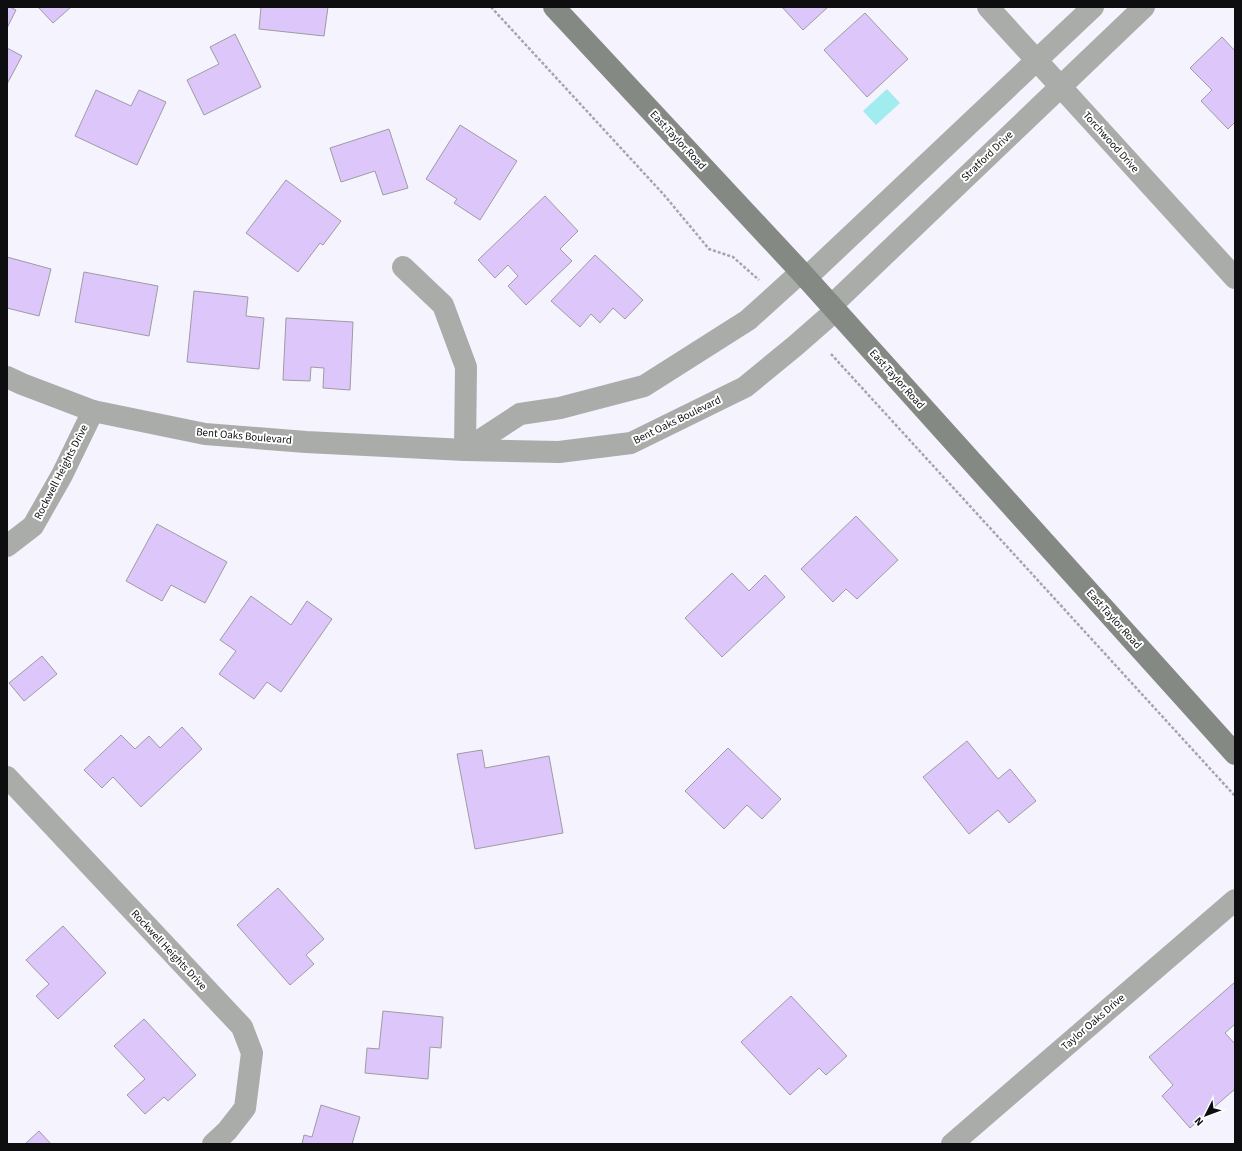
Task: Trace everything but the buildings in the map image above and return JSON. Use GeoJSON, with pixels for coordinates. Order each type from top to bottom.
{"type":"FeatureCollection","features":[{"type":"Feature","properties":{"kind":"main road","name":"East Taylor Road"},"geometry":{"type":"LineString","coordinates":[[554,7],[803,275],[1235,754]]}},
{"type":"Feature","properties":{"kind":"street","name":"Torchwood Drive"},"geometry":{"type":"LineString","coordinates":[[988,7],[1235,278]]}},
{"type":"Feature","properties":{"kind":"street"},"geometry":{"type":"LineString","coordinates":[[465,450],[520,414],[560,408],[644,386],[748,320],[803,275],[1093,7]]}},
{"type":"Feature","properties":{"kind":"street","name":"Stratford Drive"},"geometry":{"type":"LineString","coordinates":[[833,308],[1060,86],[1144,7]]}},
{"type":"Feature","properties":{"kind":"street"},"geometry":{"type":"LineString","coordinates":[[403,267],[443,305],[466,367],[465,450]]}},
{"type":"Feature","properties":{"kind":"street","name":"Bent Oaks Boulevard"},"geometry":{"type":"LineString","coordinates":[[7,377],[93,411],[205,434],[306,442],[465,450],[559,452],[631,443],[745,387],[795,346],[833,308]]}},
{"type":"Feature","properties":{"kind":"street","name":"Rockwell Heights Drive"},"geometry":{"type":"LineString","coordinates":[[7,546],[33,526],[62,475],[93,411]]}},
{"type":"Feature","properties":{"kind":"street","name":"Rockwell Heights Drive"},"geometry":{"type":"LineString","coordinates":[[7,777],[242,1027],[252,1053],[245,1108],[228,1131],[213,1144]]}},
{"type":"Feature","properties":{"kind":"street","name":"Taylor Oaks Drive"},"geometry":{"type":"LineString","coordinates":[[952,1144],[1235,900]]}},
{"type":"Feature","properties":{"kind":"path"},"geometry":{"type":"LineString","coordinates":[[492,7],[665,196],[708,249],[734,257],[760,280]]}},
{"type":"Feature","properties":{"kind":"path"},"geometry":{"type":"LineString","coordinates":[[831,354],[1235,796]]}},
{"type":"Feature","properties":{"kind":"water"},"geometry":{"type":"Polygon","coordinates":[[[887,89],[900,103],[876,125],[863,111],[887,89]]]}}]}
